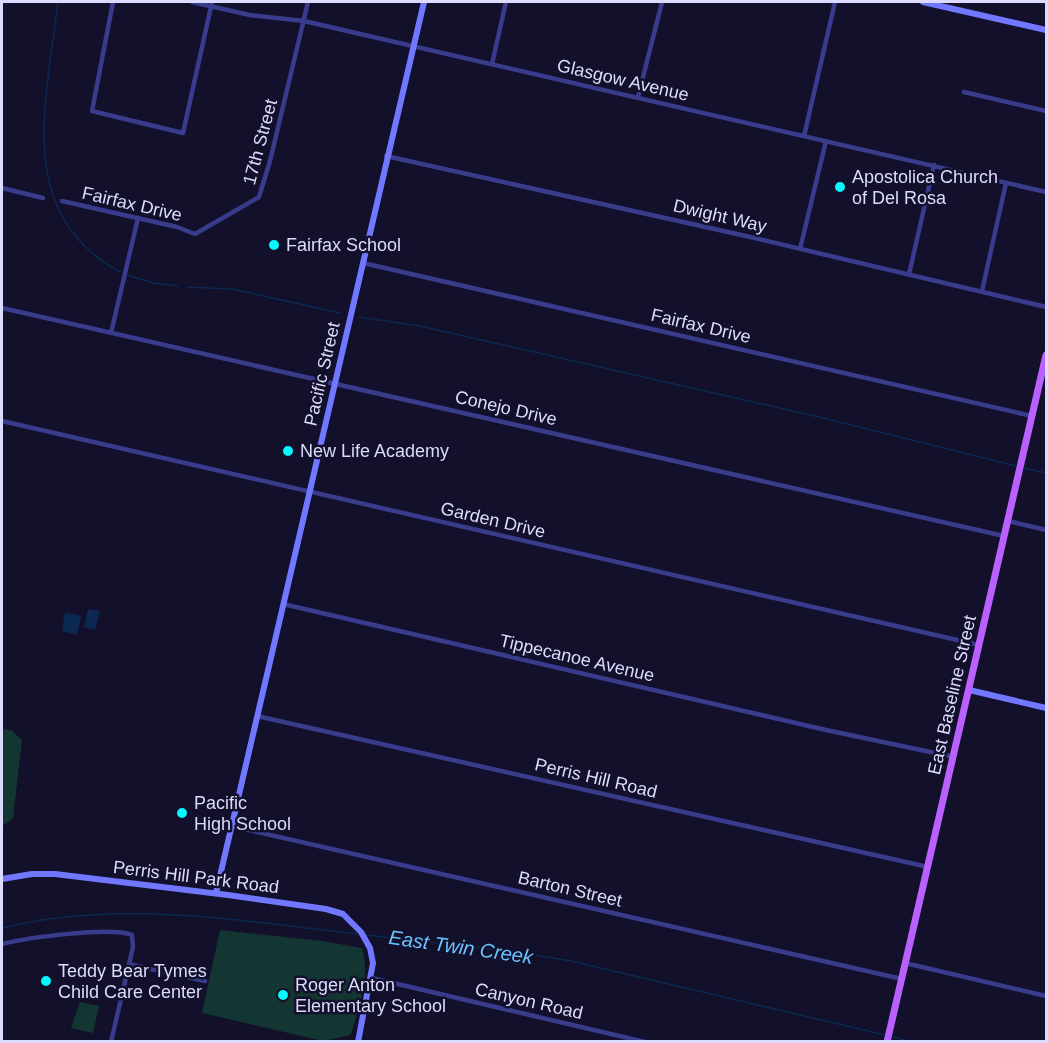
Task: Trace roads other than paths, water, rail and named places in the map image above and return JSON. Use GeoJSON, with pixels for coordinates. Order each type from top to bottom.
{"type":"FeatureCollection","features":[{"type":"Feature","properties":{"kind":"main road","name":"East Baseline Street"},"geometry":{"type":"LineString","coordinates":[[887,1041],[1047,355]]}},
{"type":"Feature","properties":{"kind":"street"},"geometry":{"type":"LineString","coordinates":[[114,2],[92,111],[183,133],[212,4]]}},
{"type":"Feature","properties":{"kind":"street","name":"Glasgow Avenue"},"geometry":{"type":"LineString","coordinates":[[192,2],[212,4],[250,15],[304,21],[1047,192]]}},
{"type":"Feature","properties":{"kind":"street","name":"17th Street"},"geometry":{"type":"LineString","coordinates":[[195,234],[259,197],[263,190],[308,2]]}},
{"type":"Feature","properties":{"kind":"street","name":"Pacific Street"},"geometry":{"type":"LineString","coordinates":[[216,893],[386,156],[424,2]]}},
{"type":"Feature","properties":{"kind":"street"},"geometry":{"type":"LineString","coordinates":[[492,64],[506,2]]}},
{"type":"Feature","properties":{"kind":"street"},"geometry":{"type":"LineString","coordinates":[[639,97],[662,2]]}},
{"type":"Feature","properties":{"kind":"street"},"geometry":{"type":"LineString","coordinates":[[804,136],[836,2]]}},
{"type":"Feature","properties":{"kind":"street"},"geometry":{"type":"LineString","coordinates":[[923,2],[1047,30]]}},
{"type":"Feature","properties":{"kind":"street"},"geometry":{"type":"LineString","coordinates":[[964,92],[1047,111]]}},
{"type":"Feature","properties":{"kind":"street"},"geometry":{"type":"LineString","coordinates":[[800,249],[826,141]]}},
{"type":"Feature","properties":{"kind":"street","name":"Dwight Way"},"geometry":{"type":"LineString","coordinates":[[386,156],[1047,307]]}},
{"type":"Feature","properties":{"kind":"street"},"geometry":{"type":"LineString","coordinates":[[909,274],[934,165]]}},
{"type":"Feature","properties":{"kind":"street"},"geometry":{"type":"LineString","coordinates":[[982,291],[1006,183]]}},
{"type":"Feature","properties":{"kind":"street"},"geometry":{"type":"LineString","coordinates":[[2,188],[43,198]]}},
{"type":"Feature","properties":{"kind":"street","name":"Fairfax Drive"},"geometry":{"type":"LineString","coordinates":[[63,201],[177,227],[195,234]]}},
{"type":"Feature","properties":{"kind":"street"},"geometry":{"type":"LineString","coordinates":[[111,333],[138,218]]}},
{"type":"Feature","properties":{"kind":"street","name":"Fairfax Drive"},"geometry":{"type":"LineString","coordinates":[[363,263],[1032,416]]}},
{"type":"Feature","properties":{"kind":"street","name":"Conejo Drive"},"geometry":{"type":"LineString","coordinates":[[2,308],[1004,536]]}},
{"type":"Feature","properties":{"kind":"street","name":"Garden Drive"},"geometry":{"type":"LineString","coordinates":[[2,421],[979,645]]}},
{"type":"Feature","properties":{"kind":"street"},"geometry":{"type":"LineString","coordinates":[[1008,521],[1047,530]]}},
{"type":"Feature","properties":{"kind":"street","name":"Tippecanoe Avenue"},"geometry":{"type":"LineString","coordinates":[[283,604],[954,757]]}},
{"type":"Feature","properties":{"kind":"street"},"geometry":{"type":"LineString","coordinates":[[969,690],[1047,708]]}},
{"type":"Feature","properties":{"kind":"street","name":"Perris Hill Road"},"geometry":{"type":"LineString","coordinates":[[257,716],[928,867]]}},
{"type":"Feature","properties":{"kind":"street","name":"Barton Street"},"geometry":{"type":"LineString","coordinates":[[231,826],[902,979]]}},
{"type":"Feature","properties":{"kind":"street","name":"Perris Hill Park Road"},"geometry":{"type":"LineString","coordinates":[[2,879],[32,874],[55,874],[326,909],[352,921],[369,946],[372,978]]}},
{"type":"Feature","properties":{"kind":"street"},"geometry":{"type":"LineString","coordinates":[[2,944],[30,937],[126,932],[132,935],[134,941],[111,1041]]}},
{"type":"Feature","properties":{"kind":"street"},"geometry":{"type":"LineString","coordinates":[[905,963],[1047,996]]}},
{"type":"Feature","properties":{"kind":"street"},"geometry":{"type":"LineString","coordinates":[[129,964],[205,981]]}},
{"type":"Feature","properties":{"kind":"street"},"geometry":{"type":"LineString","coordinates":[[358,1041],[372,978]]}},
{"type":"Feature","properties":{"kind":"street","name":"Canyon Road"},"geometry":{"type":"LineString","coordinates":[[372,978],[645,1041]]}},
{"type":"Feature","properties":{"kind":"water"},"geometry":{"type":"Polygon","coordinates":[[[88,609],[100,611],[95,630],[84,627],[88,609]]]}},
{"type":"Feature","properties":{"kind":"water"},"geometry":{"type":"Polygon","coordinates":[[[65,612],[81,616],[77,635],[62,631],[65,612]]]}},
{"type":"Feature","properties":{"kind":"waterway"},"geometry":{"type":"LineString","coordinates":[[58,2],[45,115],[45,152],[50,187],[64,219],[86,248],[120,272]]}},
{"type":"Feature","properties":{"kind":"waterway"},"geometry":{"type":"LineString","coordinates":[[127,275],[153,283],[178,286]]}},
{"type":"Feature","properties":{"kind":"waterway"},"geometry":{"type":"LineString","coordinates":[[187,287],[232,289],[340,313]]}},
{"type":"Feature","properties":{"kind":"waterway"},"geometry":{"type":"LineString","coordinates":[[359,317],[420,326],[823,418],[1016,466]]}},
{"type":"Feature","properties":{"kind":"waterway"},"geometry":{"type":"LineString","coordinates":[[1024,468],[1046,473]]}},
{"type":"Feature","properties":{"kind":"waterway","name":"East Twin Creek"},"geometry":{"type":"LineString","coordinates":[[2,928],[46,919],[135,914],[180,915],[358,934]]}},
{"type":"Feature","properties":{"kind":"waterway","name":"East Twin Creek"},"geometry":{"type":"LineString","coordinates":[[366,935],[511,951],[571,961],[885,1035]]}},
{"type":"Feature","properties":{"kind":"waterway","name":"East Twin Creek"},"geometry":{"type":"LineString","coordinates":[[893,1037],[913,1042]]}},
{"type":"Feature","properties":{"kind":"place","name":"Apostolica Church of Del Rosa"},"geometry":{"type":"Point","coordinates":[840,187]}},
{"type":"Feature","properties":{"kind":"place","name":"Fairfax School"},"geometry":{"type":"Point","coordinates":[274,245]}},
{"type":"Feature","properties":{"kind":"place","name":"New Life Academy"},"geometry":{"type":"Point","coordinates":[288,451]}},
{"type":"Feature","properties":{"kind":"place","name":"Pacific High School"},"geometry":{"type":"Point","coordinates":[182,813]}},
{"type":"Feature","properties":{"kind":"place","name":"Teddy Bear Tymes Child Care Center"},"geometry":{"type":"Point","coordinates":[46,981]}},
{"type":"Feature","properties":{"kind":"place","name":"Roger Anton Elementary School"},"geometry":{"type":"Point","coordinates":[283,995]}}]}
